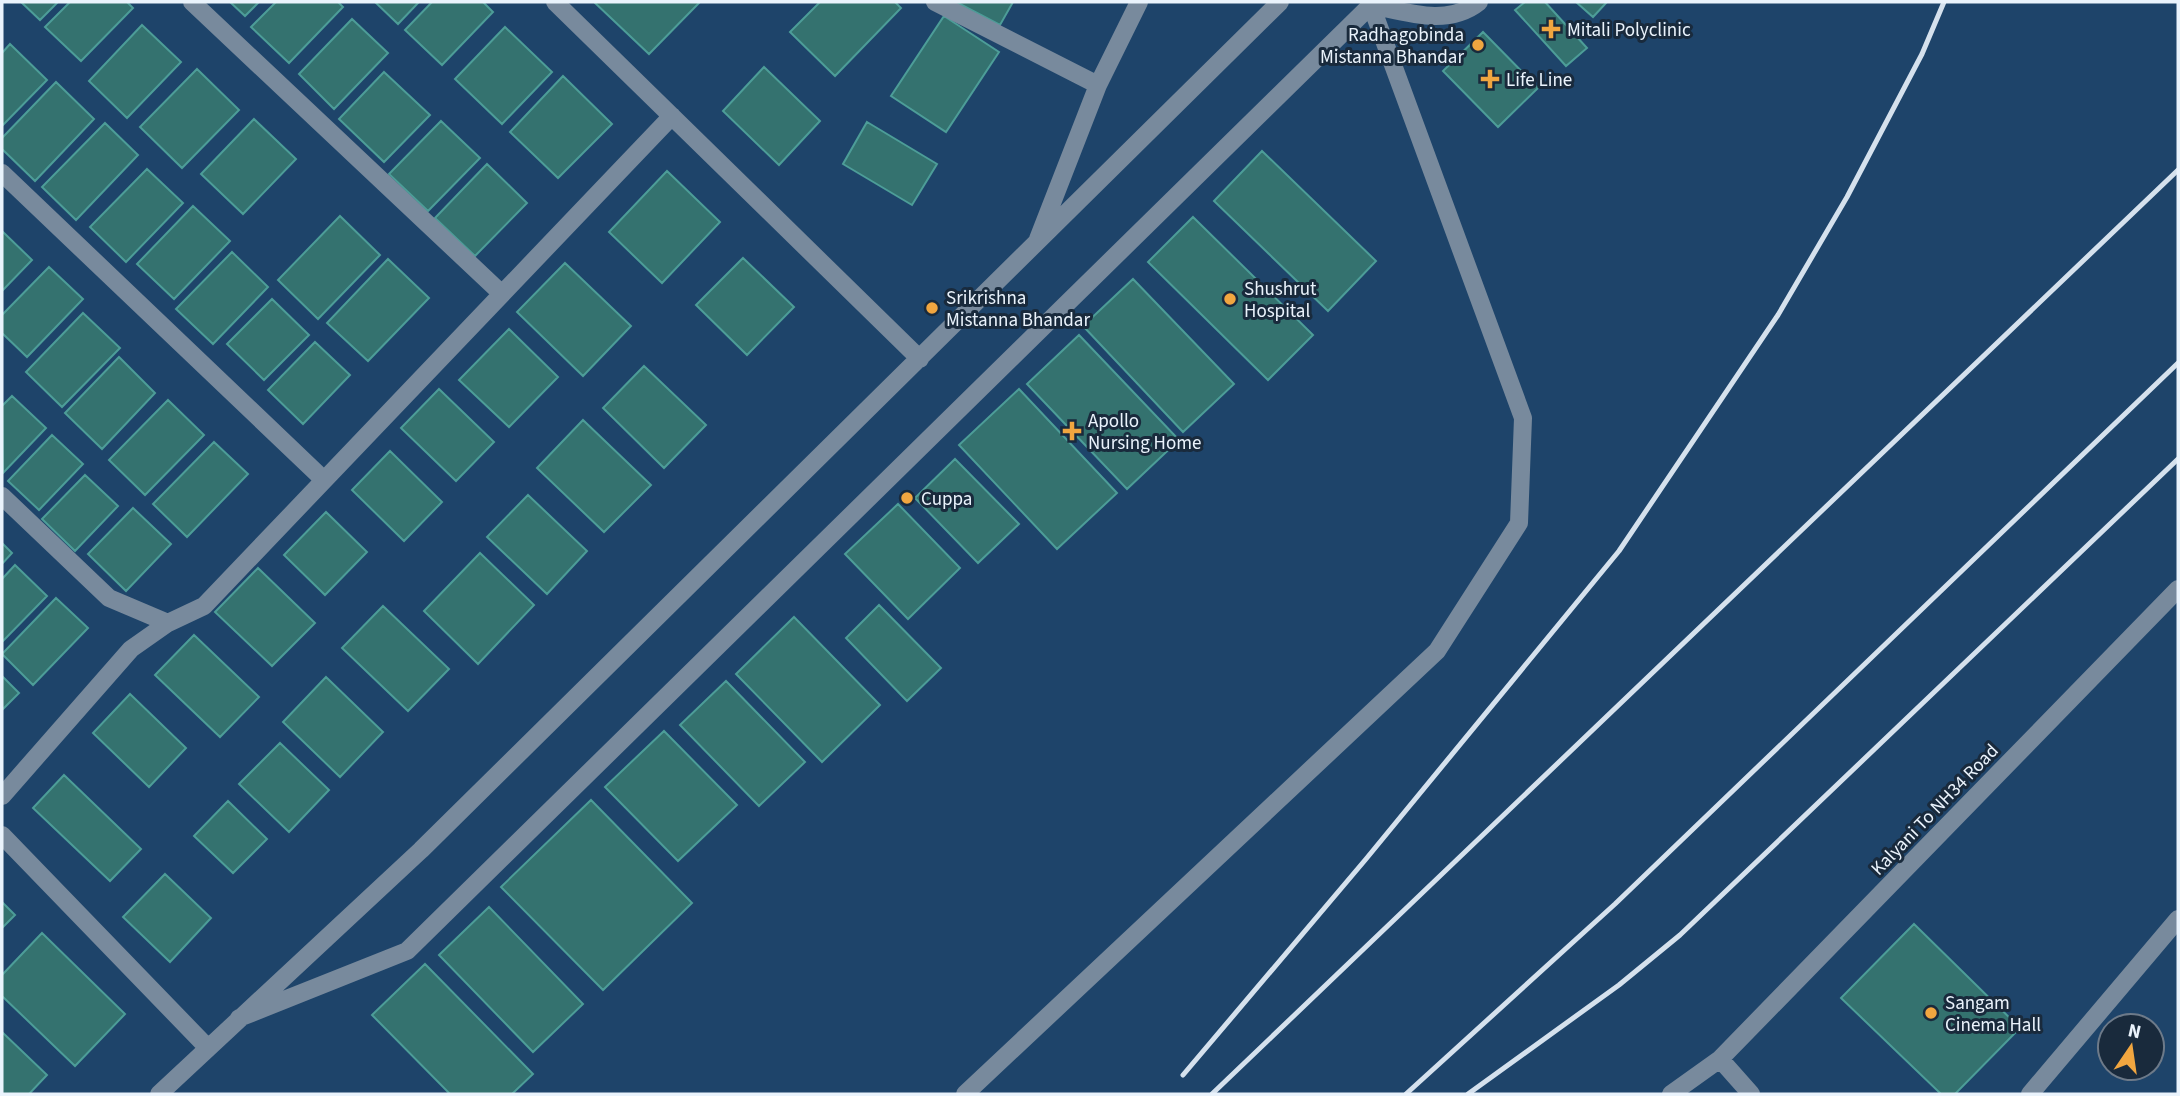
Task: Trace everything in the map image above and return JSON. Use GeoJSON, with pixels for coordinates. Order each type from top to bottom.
{"type":"FeatureCollection","features":[{"type":"Feature","properties":{"kind":"street"},"geometry":{"type":"LineString","coordinates":[[192,2],[502,294]]}},
{"type":"Feature","properties":{"kind":"street"},"geometry":{"type":"LineString","coordinates":[[555,2],[920,359]]}},
{"type":"Feature","properties":{"kind":"street"},"geometry":{"type":"LineString","coordinates":[[935,2],[1098,85]]}},
{"type":"Feature","properties":{"kind":"street"},"geometry":{"type":"LineString","coordinates":[[1035,246],[1098,85],[1139,2]]}},
{"type":"Feature","properties":{"kind":"street"},"geometry":{"type":"LineString","coordinates":[[159,1094],[421,850],[1280,2]]}},
{"type":"Feature","properties":{"kind":"street"},"geometry":{"type":"LineString","coordinates":[[1371,4],[1430,17],[1452,15],[1479,2]]}},
{"type":"Feature","properties":{"kind":"street"},"geometry":{"type":"LineString","coordinates":[[239,1018],[407,951],[1371,4]]}},
{"type":"Feature","properties":{"kind":"street"},"geometry":{"type":"LineString","coordinates":[[965,1094],[1437,651],[1519,523],[1523,418],[1371,4]]}},
{"type":"Feature","properties":{"kind":"street"},"geometry":{"type":"LineString","coordinates":[[2,796],[131,649],[168,623],[204,606],[672,116]]}},
{"type":"Feature","properties":{"kind":"street"},"geometry":{"type":"LineString","coordinates":[[2,173],[324,480]]}},
{"type":"Feature","properties":{"kind":"street"},"geometry":{"type":"LineString","coordinates":[[2,496],[109,598],[168,623]]}},
{"type":"Feature","properties":{"kind":"street","name":"Kalyani To NH34 Road"},"geometry":{"type":"LineString","coordinates":[[1671,1094],[1720,1059],[2178,589]]}},
{"type":"Feature","properties":{"kind":"street"},"geometry":{"type":"LineString","coordinates":[[2,835],[208,1048]]}},
{"type":"Feature","properties":{"kind":"street"},"geometry":{"type":"LineString","coordinates":[[2030,1094],[2178,919]]}},
{"type":"Feature","properties":{"kind":"street"},"geometry":{"type":"LineString","coordinates":[[1720,1059],[1751,1094]]}},
{"type":"Feature","properties":{"kind":"building"},"geometry":{"type":"Polygon","coordinates":[[[21,2],[58,2],[40,20],[21,2]]]}},
{"type":"Feature","properties":{"kind":"building"},"geometry":{"type":"Polygon","coordinates":[[[70,2],[127,2],[133,8],[81,61],[45,27],[70,2]]]}},
{"type":"Feature","properties":{"kind":"building"},"geometry":{"type":"Polygon","coordinates":[[[230,2],[259,2],[245,16],[230,2]]]}},
{"type":"Feature","properties":{"kind":"building"},"geometry":{"type":"Polygon","coordinates":[[[276,2],[338,2],[343,7],[289,63],[251,27],[276,2]]]}},
{"type":"Feature","properties":{"kind":"building"},"geometry":{"type":"Polygon","coordinates":[[[375,2],[419,2],[398,24],[375,2]]]}},
{"type":"Feature","properties":{"kind":"building"},"geometry":{"type":"Polygon","coordinates":[[[432,2],[483,2],[493,12],[442,65],[405,30],[432,2]]]}},
{"type":"Feature","properties":{"kind":"building"},"geometry":{"type":"Polygon","coordinates":[[[594,2],[700,2],[649,54],[594,2]]]}},
{"type":"Feature","properties":{"kind":"building"},"geometry":{"type":"Polygon","coordinates":[[[820,2],[895,2],[901,8],[835,76],[790,32],[820,2]]]}},
{"type":"Feature","properties":{"kind":"building"},"geometry":{"type":"Polygon","coordinates":[[[956,2],[1013,2],[1000,25],[956,2]]]}},
{"type":"Feature","properties":{"kind":"building","name":"Mitali Polyclinic"},"geometry":{"type":"Polygon","coordinates":[[[1525,2],[1545,2],[1587,48],[1566,66],[1515,10],[1525,2]]]}},
{"type":"Feature","properties":{"kind":"building"},"geometry":{"type":"Polygon","coordinates":[[[1576,2],[1607,2],[1593,17],[1576,2]]]}},
{"type":"Feature","properties":{"kind":"building"},"geometry":{"type":"Polygon","coordinates":[[[944,16],[999,52],[946,132],[891,96],[944,16]]]}},
{"type":"Feature","properties":{"kind":"building"},"geometry":{"type":"Polygon","coordinates":[[[352,19],[388,53],[334,109],[299,74],[352,19]]]}},
{"type":"Feature","properties":{"kind":"building"},"geometry":{"type":"Polygon","coordinates":[[[142,25],[181,62],[127,118],[89,81],[142,25]]]}},
{"type":"Feature","properties":{"kind":"building"},"geometry":{"type":"Polygon","coordinates":[[[505,27],[552,72],[502,124],[455,79],[505,27]]]}},
{"type":"Feature","properties":{"kind":"building","name":"Life Line"},"geometry":{"type":"Polygon","coordinates":[[[1483,32],[1538,88],[1498,127],[1443,71],[1483,32]]]}},
{"type":"Feature","properties":{"kind":"building"},"geometry":{"type":"Polygon","coordinates":[[[10,44],[47,80],[2,126],[2,53],[10,44]]]}},
{"type":"Feature","properties":{"kind":"building"},"geometry":{"type":"Polygon","coordinates":[[[764,67],[820,121],[779,165],[723,111],[764,67]]]}},
{"type":"Feature","properties":{"kind":"building"},"geometry":{"type":"Polygon","coordinates":[[[197,69],[239,110],[182,168],[140,127],[197,69]]]}},
{"type":"Feature","properties":{"kind":"building"},"geometry":{"type":"Polygon","coordinates":[[[384,72],[430,115],[384,162],[339,119],[384,72]]]}},
{"type":"Feature","properties":{"kind":"building"},"geometry":{"type":"Polygon","coordinates":[[[563,76],[612,124],[558,178],[510,132],[563,76]]]}},
{"type":"Feature","properties":{"kind":"building"},"geometry":{"type":"Polygon","coordinates":[[[56,82],[94,119],[35,181],[2,149],[2,138],[56,82]]]}},
{"type":"Feature","properties":{"kind":"building"},"geometry":{"type":"Polygon","coordinates":[[[254,119],[296,159],[243,214],[201,174],[254,119]]]}},
{"type":"Feature","properties":{"kind":"building"},"geometry":{"type":"Polygon","coordinates":[[[441,121],[480,158],[428,211],[389,174],[441,121]]]}},
{"type":"Feature","properties":{"kind":"building"},"geometry":{"type":"Polygon","coordinates":[[[867,122],[937,164],[912,205],[843,164],[867,122]]]}},
{"type":"Feature","properties":{"kind":"building"},"geometry":{"type":"Polygon","coordinates":[[[105,123],[138,155],[76,220],[42,187],[105,123]]]}},
{"type":"Feature","properties":{"kind":"building"},"geometry":{"type":"Polygon","coordinates":[[[1262,151],[1376,261],[1328,311],[1214,201],[1262,151]]]}},
{"type":"Feature","properties":{"kind":"building"},"geometry":{"type":"Polygon","coordinates":[[[487,164],[527,203],[475,256],[435,218],[487,164]]]}},
{"type":"Feature","properties":{"kind":"building"},"geometry":{"type":"Polygon","coordinates":[[[147,169],[183,203],[126,262],[90,227],[147,169]]]}},
{"type":"Feature","properties":{"kind":"building"},"geometry":{"type":"Polygon","coordinates":[[[667,171],[720,222],[662,283],[609,232],[667,171]]]}},
{"type":"Feature","properties":{"kind":"building"},"geometry":{"type":"Polygon","coordinates":[[[193,206],[230,241],[174,299],[137,264],[193,206]]]}},
{"type":"Feature","properties":{"kind":"building"},"geometry":{"type":"Polygon","coordinates":[[[340,216],[380,255],[318,319],[278,280],[340,216]]]}},
{"type":"Feature","properties":{"kind":"building","name":"Shushrut Hospital"},"geometry":{"type":"Polygon","coordinates":[[[1193,217],[1313,335],[1268,380],[1148,262],[1193,217]]]}},
{"type":"Feature","properties":{"kind":"building"},"geometry":{"type":"Polygon","coordinates":[[[2,231],[32,260],[2,291],[2,231]]]}},
{"type":"Feature","properties":{"kind":"building"},"geometry":{"type":"Polygon","coordinates":[[[232,252],[268,287],[213,344],[176,309],[232,252]]]}},
{"type":"Feature","properties":{"kind":"building"},"geometry":{"type":"Polygon","coordinates":[[[743,258],[794,307],[747,355],[696,305],[743,258]]]}},
{"type":"Feature","properties":{"kind":"building"},"geometry":{"type":"Polygon","coordinates":[[[388,259],[429,298],[368,361],[327,323],[388,259]]]}},
{"type":"Feature","properties":{"kind":"building"},"geometry":{"type":"Polygon","coordinates":[[[565,263],[631,326],[583,376],[517,312],[565,263]]]}},
{"type":"Feature","properties":{"kind":"building"},"geometry":{"type":"Polygon","coordinates":[[[49,267],[83,299],[27,357],[2,333],[2,315],[49,267]]]}},
{"type":"Feature","properties":{"kind":"building"},"geometry":{"type":"Polygon","coordinates":[[[1133,279],[1234,384],[1183,432],[1083,326],[1133,279]]]}},
{"type":"Feature","properties":{"kind":"building"},"geometry":{"type":"Polygon","coordinates":[[[272,299],[309,335],[264,380],[227,344],[272,299]]]}},
{"type":"Feature","properties":{"kind":"building"},"geometry":{"type":"Polygon","coordinates":[[[83,313],[120,348],[62,407],[26,372],[83,313]]]}},
{"type":"Feature","properties":{"kind":"building"},"geometry":{"type":"Polygon","coordinates":[[[509,329],[558,377],[509,427],[459,380],[509,329]]]}},
{"type":"Feature","properties":{"kind":"building"},"geometry":{"type":"Polygon","coordinates":[[[1079,335],[1179,440],[1127,489],[1027,384],[1079,335]]]}},
{"type":"Feature","properties":{"kind":"building"},"geometry":{"type":"Polygon","coordinates":[[[315,342],[350,375],[303,424],[268,390],[315,342]]]}},
{"type":"Feature","properties":{"kind":"building"},"geometry":{"type":"Polygon","coordinates":[[[119,357],[155,393],[102,449],[65,413],[119,357]]]}},
{"type":"Feature","properties":{"kind":"building"},"geometry":{"type":"Polygon","coordinates":[[[644,366],[706,425],[664,468],[603,408],[644,366]]]}},
{"type":"Feature","properties":{"kind":"building"},"geometry":{"type":"Polygon","coordinates":[[[439,389],[494,442],[456,481],[401,428],[439,389]]]}},
{"type":"Feature","properties":{"kind":"building"},"geometry":{"type":"Polygon","coordinates":[[[1019,389],[1117,493],[1057,549],[959,445],[1019,389]]]}},
{"type":"Feature","properties":{"kind":"building"},"geometry":{"type":"Polygon","coordinates":[[[12,396],[46,428],[3,473],[2,406],[12,396]]]}},
{"type":"Feature","properties":{"kind":"building"},"geometry":{"type":"Polygon","coordinates":[[[168,400],[204,435],[145,495],[109,460],[168,400]]]}},
{"type":"Feature","properties":{"kind":"building"},"geometry":{"type":"Polygon","coordinates":[[[583,420],[651,485],[604,532],[537,468],[583,420]]]}},
{"type":"Feature","properties":{"kind":"building"},"geometry":{"type":"Polygon","coordinates":[[[52,435],[83,464],[39,510],[8,481],[52,435]]]}},
{"type":"Feature","properties":{"kind":"building"},"geometry":{"type":"Polygon","coordinates":[[[214,442],[248,474],[187,537],[153,504],[214,442]]]}},
{"type":"Feature","properties":{"kind":"building"},"geometry":{"type":"Polygon","coordinates":[[[390,451],[442,502],[404,541],[352,490],[390,451]]]}},
{"type":"Feature","properties":{"kind":"building"},"geometry":{"type":"Polygon","coordinates":[[[955,459],[1019,524],[978,563],[915,498],[955,459]]]}},
{"type":"Feature","properties":{"kind":"building"},"geometry":{"type":"Polygon","coordinates":[[[85,475],[118,506],[75,551],[42,519],[85,475]]]}},
{"type":"Feature","properties":{"kind":"building"},"geometry":{"type":"Polygon","coordinates":[[[528,495],[587,551],[547,594],[487,537],[528,495]]]}},
{"type":"Feature","properties":{"kind":"building"},"geometry":{"type":"Polygon","coordinates":[[[898,504],[960,568],[908,619],[845,554],[898,504]]]}},
{"type":"Feature","properties":{"kind":"building"},"geometry":{"type":"Polygon","coordinates":[[[133,508],[171,544],[126,591],[88,554],[133,508]]]}},
{"type":"Feature","properties":{"kind":"building"},"geometry":{"type":"Polygon","coordinates":[[[326,512],[367,552],[325,595],[284,555],[326,512]]]}},
{"type":"Feature","properties":{"kind":"building"},"geometry":{"type":"Polygon","coordinates":[[[2,543],[12,553],[2,564],[2,543]]]}},
{"type":"Feature","properties":{"kind":"building"},"geometry":{"type":"Polygon","coordinates":[[[480,553],[534,605],[478,664],[424,611],[480,553]]]}},
{"type":"Feature","properties":{"kind":"building"},"geometry":{"type":"Polygon","coordinates":[[[15,565],[47,596],[2,642],[2,579],[15,565]]]}},
{"type":"Feature","properties":{"kind":"building"},"geometry":{"type":"Polygon","coordinates":[[[258,568],[315,623],[272,666],[215,612],[258,568]]]}},
{"type":"Feature","properties":{"kind":"building"},"geometry":{"type":"Polygon","coordinates":[[[56,598],[88,628],[33,685],[2,654],[56,598]]]}},
{"type":"Feature","properties":{"kind":"building"},"geometry":{"type":"Polygon","coordinates":[[[879,605],[941,668],[907,701],[846,638],[879,605]]]}},
{"type":"Feature","properties":{"kind":"building"},"geometry":{"type":"Polygon","coordinates":[[[383,606],[449,669],[408,711],[342,648],[383,606]]]}},
{"type":"Feature","properties":{"kind":"building"},"geometry":{"type":"Polygon","coordinates":[[[794,617],[880,705],[822,762],[736,674],[794,617]]]}},
{"type":"Feature","properties":{"kind":"building"},"geometry":{"type":"Polygon","coordinates":[[[194,635],[259,697],[220,737],[155,675],[194,635]]]}},
{"type":"Feature","properties":{"kind":"building"},"geometry":{"type":"Polygon","coordinates":[[[2,676],[19,693],[2,710],[2,676]]]}},
{"type":"Feature","properties":{"kind":"building"},"geometry":{"type":"Polygon","coordinates":[[[326,677],[383,732],[340,777],[283,722],[326,677]]]}},
{"type":"Feature","properties":{"kind":"building"},"geometry":{"type":"Polygon","coordinates":[[[726,681],[805,762],[759,806],[680,725],[726,681]]]}},
{"type":"Feature","properties":{"kind":"building"},"geometry":{"type":"Polygon","coordinates":[[[130,694],[186,748],[149,787],[93,733],[130,694]]]}},
{"type":"Feature","properties":{"kind":"building"},"geometry":{"type":"Polygon","coordinates":[[[664,731],[737,805],[678,861],[605,787],[664,731]]]}},
{"type":"Feature","properties":{"kind":"building"},"geometry":{"type":"Polygon","coordinates":[[[280,743],[329,790],[289,832],[239,784],[280,743]]]}},
{"type":"Feature","properties":{"kind":"building"},"geometry":{"type":"Polygon","coordinates":[[[64,775],[141,849],[110,881],[33,808],[64,775]]]}},
{"type":"Feature","properties":{"kind":"building"},"geometry":{"type":"Polygon","coordinates":[[[591,800],[692,903],[603,990],[501,887],[591,800]]]}},
{"type":"Feature","properties":{"kind":"building"},"geometry":{"type":"Polygon","coordinates":[[[228,801],[267,839],[233,873],[194,836],[228,801]]]}},
{"type":"Feature","properties":{"kind":"building"},"geometry":{"type":"Polygon","coordinates":[[[165,874],[211,918],[170,962],[123,917],[165,874]]]}},
{"type":"Feature","properties":{"kind":"building"},"geometry":{"type":"Polygon","coordinates":[[[2,902],[15,915],[2,928],[2,902]]]}},
{"type":"Feature","properties":{"kind":"building"},"geometry":{"type":"Polygon","coordinates":[[[489,907],[583,1004],[533,1052],[439,955],[489,907]]]}},
{"type":"Feature","properties":{"kind":"building","name":"Sangam Cinema Hall"},"geometry":{"type":"Polygon","coordinates":[[[1914,924],[2020,1028],[1955,1094],[1941,1094],[1841,998],[1914,924]]]}},
{"type":"Feature","properties":{"kind":"building"},"geometry":{"type":"Polygon","coordinates":[[[42,933],[125,1014],[75,1066],[2,996],[2,975],[42,933]]]}},
{"type":"Feature","properties":{"kind":"building"},"geometry":{"type":"Polygon","coordinates":[[[425,964],[533,1074],[512,1094],[450,1094],[372,1015],[425,964]]]}},
{"type":"Feature","properties":{"kind":"building"},"geometry":{"type":"Polygon","coordinates":[[[2,1032],[47,1075],[29,1094],[2,1094],[2,1032]]]}},
{"type":"Feature","properties":{"kind":"railway"},"geometry":{"type":"LineString","coordinates":[[1183,1075],[1366,859],[1619,551],[1778,315],[1847,197],[1922,54],[1944,2]]}},
{"type":"Feature","properties":{"kind":"railway"},"geometry":{"type":"LineString","coordinates":[[1212,1094],[2178,170]]}},
{"type":"Feature","properties":{"kind":"railway"},"geometry":{"type":"LineString","coordinates":[[1406,1094],[1615,904],[2178,363]]}},
{"type":"Feature","properties":{"kind":"railway"},"geometry":{"type":"LineString","coordinates":[[1468,1094],[1619,985],[1680,935],[2178,459]]}},
{"type":"Feature","properties":{"kind":"place","name":"Mitali Polyclinic"},"geometry":{"type":"Point","coordinates":[1551,29]}},
{"type":"Feature","properties":{"kind":"place","name":"Radhagobinda Mistanna Bhandar"},"geometry":{"type":"Point","coordinates":[1478,45]}},
{"type":"Feature","properties":{"kind":"place","name":"Life Line"},"geometry":{"type":"Point","coordinates":[1490,79]}},
{"type":"Feature","properties":{"kind":"place","name":"Shushrut Hospital"},"geometry":{"type":"Point","coordinates":[1230,299]}},
{"type":"Feature","properties":{"kind":"place","name":"Srikrishna Mistanna Bhandar"},"geometry":{"type":"Point","coordinates":[932,308]}},
{"type":"Feature","properties":{"kind":"place","name":"Apollo Nursing Home"},"geometry":{"type":"Point","coordinates":[1072,431]}},
{"type":"Feature","properties":{"kind":"place","name":"Cuppa"},"geometry":{"type":"Point","coordinates":[907,498]}},
{"type":"Feature","properties":{"kind":"place","name":"Sangam Cinema Hall"},"geometry":{"type":"Point","coordinates":[1931,1013]}}]}
